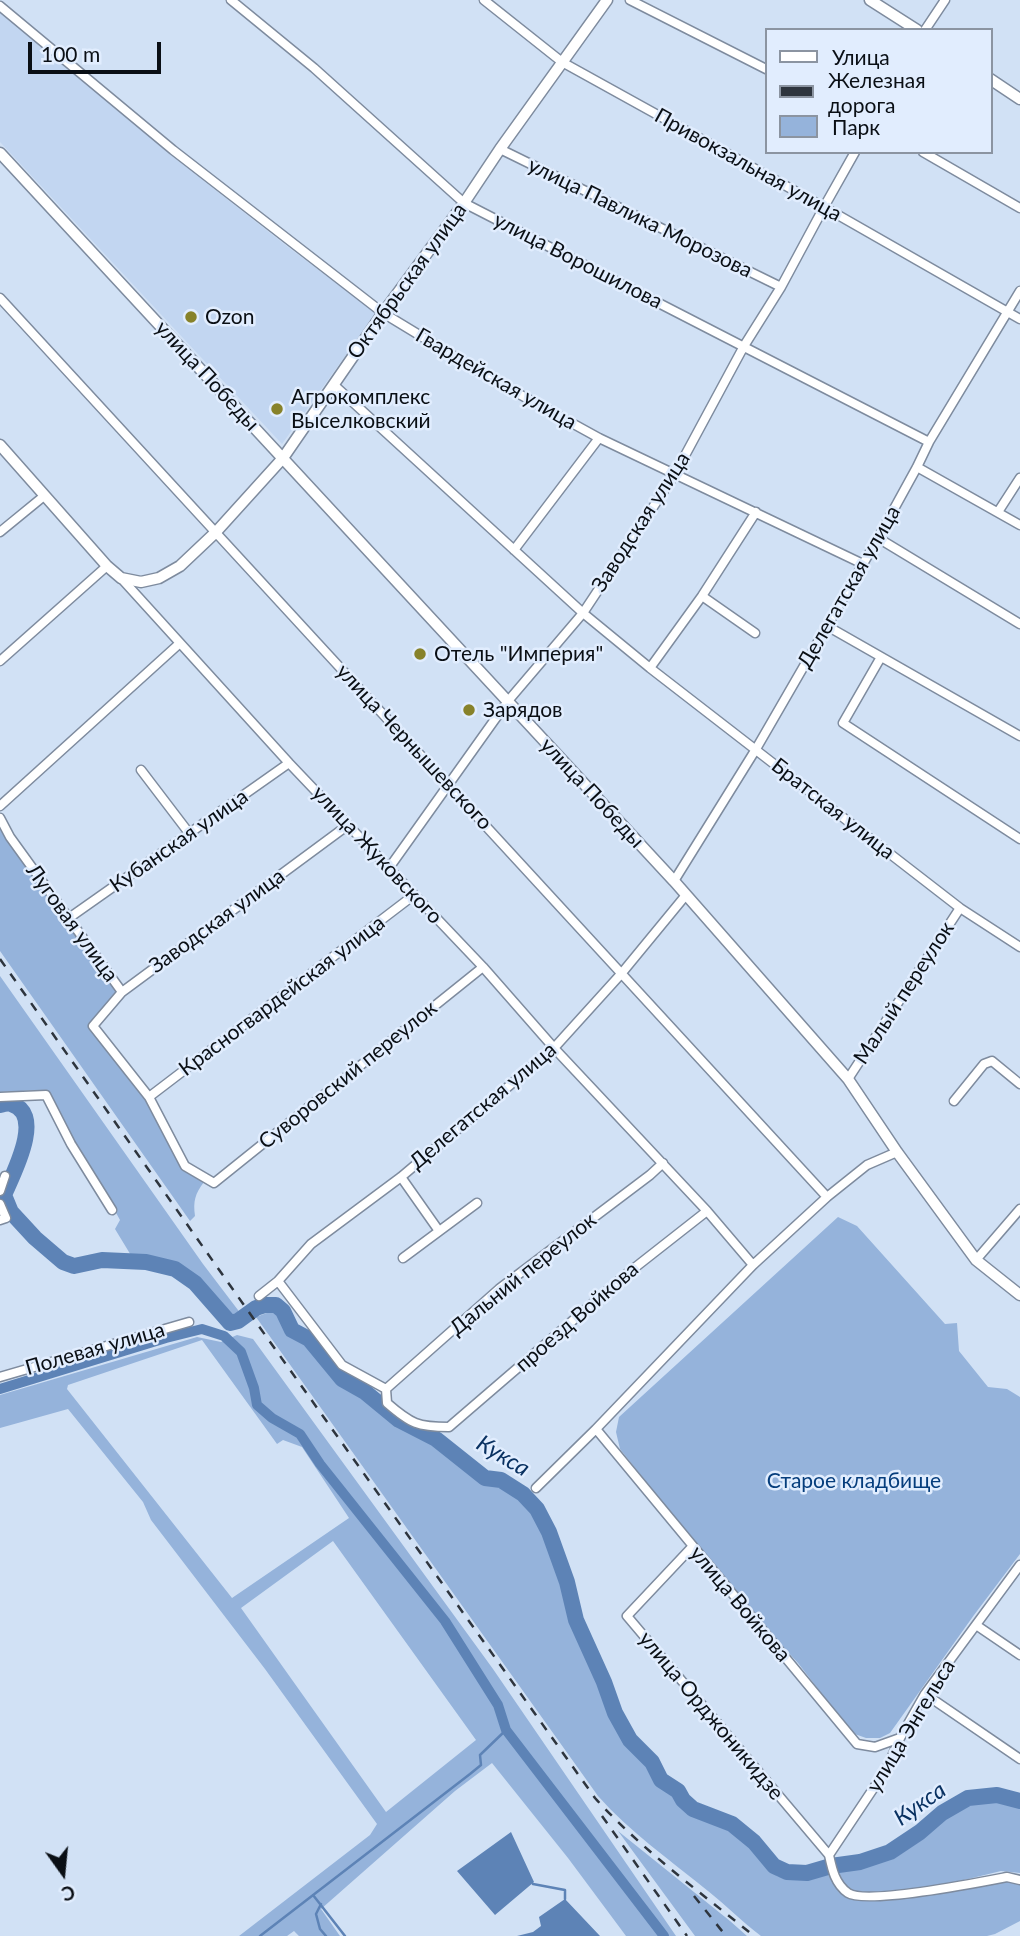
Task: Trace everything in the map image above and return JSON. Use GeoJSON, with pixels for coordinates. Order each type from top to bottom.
{"type":"FeatureCollection","features":[{"type":"Feature","properties":{"kind":"street","name":"улица Ворошилова"},"geometry":{"type":"LineString","coordinates":[[231,0],[314,68],[464,203],[929,442]]}},
{"type":"Feature","properties":{"kind":"street","name":"Привокзальная улица"},"geometry":{"type":"LineString","coordinates":[[484,0],[562,62],[1020,319]]}},
{"type":"Feature","properties":{"kind":"street","name":"Октябрьская улица"},"geometry":{"type":"LineString","coordinates":[[121,578],[141,582],[159,578],[180,566],[216,532],[283,458],[383,313],[607,0]]}},
{"type":"Feature","properties":{"kind":"street"},"geometry":{"type":"LineString","coordinates":[[630,0],[764,68]]}},
{"type":"Feature","properties":{"kind":"street"},"geometry":{"type":"LineString","coordinates":[[870,0],[914,28]]}},
{"type":"Feature","properties":{"kind":"street"},"geometry":{"type":"LineString","coordinates":[[926,28],[945,0]]}},
{"type":"Feature","properties":{"kind":"street","name":"Гвардейская улица"},"geometry":{"type":"LineString","coordinates":[[0,6],[173,150],[383,313],[490,378],[599,438],[863,564]]}},
{"type":"Feature","properties":{"kind":"street"},"geometry":{"type":"LineString","coordinates":[[992,80],[1020,99]]}},
{"type":"Feature","properties":{"kind":"street","name":"улица Павлика Морозова"},"geometry":{"type":"LineString","coordinates":[[500,149],[781,287]]}},
{"type":"Feature","properties":{"kind":"street","name":"улица Победы"},"geometry":{"type":"LineString","coordinates":[[0,153],[674,881],[848,1079],[897,1152],[976,1260],[1020,1295]]}},
{"type":"Feature","properties":{"kind":"street","name":"Заводская улица"},"geometry":{"type":"LineString","coordinates":[[389,868],[508,701],[583,613],[675,474],[744,346],[781,287],[854,154]]}},
{"type":"Feature","properties":{"kind":"street"},"geometry":{"type":"LineString","coordinates":[[926,154],[1020,208]]}},
{"type":"Feature","properties":{"kind":"street","name":"Делегатская улица"},"geometry":{"type":"LineString","coordinates":[[674,881],[756,749],[878,538],[929,442],[1020,291]]}},
{"type":"Feature","properties":{"kind":"street","name":"улица Чернышевского"},"geometry":{"type":"LineString","coordinates":[[0,298],[827,1197]]}},
{"type":"Feature","properties":{"kind":"street","name":"Братская улица"},"geometry":{"type":"LineString","coordinates":[[334,385],[583,613],[650,668],[960,908],[1020,947]]}},
{"type":"Feature","properties":{"kind":"street"},"geometry":{"type":"LineString","coordinates":[[514,550],[599,438]]}},
{"type":"Feature","properties":{"kind":"street","name":"улица Жуковского"},"geometry":{"type":"LineString","coordinates":[[0,445],[107,566],[483,967],[754,1265]]}},
{"type":"Feature","properties":{"kind":"street"},"geometry":{"type":"LineString","coordinates":[[918,467],[1020,525]]}},
{"type":"Feature","properties":{"kind":"street"},"geometry":{"type":"LineString","coordinates":[[998,512],[1020,478]]}},
{"type":"Feature","properties":{"kind":"street"},"geometry":{"type":"LineString","coordinates":[[0,532],[44,496]]}},
{"type":"Feature","properties":{"kind":"street"},"geometry":{"type":"LineString","coordinates":[[650,668],[702,596],[756,512]]}},
{"type":"Feature","properties":{"kind":"street"},"geometry":{"type":"LineString","coordinates":[[878,538],[1020,624]]}},
{"type":"Feature","properties":{"kind":"street"},"geometry":{"type":"LineString","coordinates":[[0,661],[107,566]]}},
{"type":"Feature","properties":{"kind":"street"},"geometry":{"type":"LineString","coordinates":[[702,596],[755,633]]}},
{"type":"Feature","properties":{"kind":"street"},"geometry":{"type":"LineString","coordinates":[[827,626],[1020,736]]}},
{"type":"Feature","properties":{"kind":"street"},"geometry":{"type":"LineString","coordinates":[[0,806],[180,643]]}},
{"type":"Feature","properties":{"kind":"street"},"geometry":{"type":"LineString","coordinates":[[881,657],[843,723],[1020,839]]}},
{"type":"Feature","properties":{"kind":"street","name":"Кубанская улица"},"geometry":{"type":"LineString","coordinates":[[69,918],[289,763]]}},
{"type":"Feature","properties":{"kind":"street"},"geometry":{"type":"LineString","coordinates":[[141,770],[189,833]]}},
{"type":"Feature","properties":{"kind":"street","name":"Луговая улица"},"geometry":{"type":"LineString","coordinates":[[0,818],[10,837],[122,992]]}},
{"type":"Feature","properties":{"kind":"street","name":"Заводская улица"},"geometry":{"type":"LineString","coordinates":[[149,1097],[93,1026],[122,992],[348,825]]}},
{"type":"Feature","properties":{"kind":"street","name":"Красногвардейская улица"},"geometry":{"type":"LineString","coordinates":[[149,1097],[414,895]]}},
{"type":"Feature","properties":{"kind":"street","name":"Делегатская улица"},"geometry":{"type":"LineString","coordinates":[[259,1296],[278,1281],[311,1244],[401,1177],[554,1048],[621,974],[686,895]]}},
{"type":"Feature","properties":{"kind":"street","name":"Малый переулок"},"geometry":{"type":"LineString","coordinates":[[848,1079],[960,908]]}},
{"type":"Feature","properties":{"kind":"street","name":"Суворовский переулок"},"geometry":{"type":"LineString","coordinates":[[149,1097],[185,1166],[214,1183],[483,967]]}},
{"type":"Feature","properties":{"kind":"street"},"geometry":{"type":"LineString","coordinates":[[954,1101],[984,1064],[992,1061],[1020,1084]]}},
{"type":"Feature","properties":{"kind":"street"},"geometry":{"type":"LineString","coordinates":[[0,1097],[46,1095],[71,1144],[112,1210]]}},
{"type":"Feature","properties":{"kind":"street"},"geometry":{"type":"LineString","coordinates":[[536,1488],[754,1265],[827,1197],[866,1164],[897,1152]]}},
{"type":"Feature","properties":{"kind":"street","name":"Дальний переулок"},"geometry":{"type":"LineString","coordinates":[[386,1389],[499,1289],[663,1163]]}},
{"type":"Feature","properties":{"kind":"street"},"geometry":{"type":"LineString","coordinates":[[0,1191],[5,1176]]}},
{"type":"Feature","properties":{"kind":"street"},"geometry":{"type":"LineString","coordinates":[[401,1177],[439,1231]]}},
{"type":"Feature","properties":{"kind":"street"},"geometry":{"type":"LineString","coordinates":[[403,1258],[477,1203]]}},
{"type":"Feature","properties":{"kind":"street"},"geometry":{"type":"LineString","coordinates":[[0,1204],[5,1218],[0,1220]]}},
{"type":"Feature","properties":{"kind":"street"},"geometry":{"type":"LineString","coordinates":[[976,1260],[1020,1209]]}},
{"type":"Feature","properties":{"kind":"street","name":"проезд Войкова"},"geometry":{"type":"LineString","coordinates":[[386,1389],[387,1403],[402,1415],[424,1427],[449,1427],[628,1273],[707,1211]]}},
{"type":"Feature","properties":{"kind":"street"},"geometry":{"type":"LineString","coordinates":[[278,1281],[342,1365],[386,1389]]}},
{"type":"Feature","properties":{"kind":"street","name":"Полевая улица"},"geometry":{"type":"LineString","coordinates":[[0,1377],[190,1322]]}},
{"type":"Feature","properties":{"kind":"street","name":"улица Войкова"},"geometry":{"type":"LineString","coordinates":[[596,1429],[857,1744],[875,1747],[900,1738]]}},
{"type":"Feature","properties":{"kind":"street","name":"улица Орджоникидзе"},"geometry":{"type":"LineString","coordinates":[[692,1547],[627,1616],[828,1855]]}},
{"type":"Feature","properties":{"kind":"street","name":"улица Энгельса"},"geometry":{"type":"LineString","coordinates":[[828,1855],[887,1768],[900,1738],[925,1694],[1019,1567]]}},
{"type":"Feature","properties":{"kind":"street"},"geometry":{"type":"LineString","coordinates":[[976,1625],[1020,1655]]}},
{"type":"Feature","properties":{"kind":"street"},"geometry":{"type":"LineString","coordinates":[[925,1694],[1020,1759]]}},
{"type":"Feature","properties":{"kind":"street"},"geometry":{"type":"LineString","coordinates":[[828,1855],[835,1879],[848,1893],[863,1898],[923,1892],[1007,1877],[1020,1880]]}},
{"type":"Feature","properties":{"kind":"shaded area"},"geometry":{"type":"Polygon","coordinates":[[[0,12],[172,156],[376,313],[282,444],[0,142],[0,12]]]}},
{"type":"Feature","properties":{"kind":"shaded area"},"geometry":{"type":"Polygon","coordinates":[[[511,1832],[534,1882],[495,1915],[457,1871],[511,1832]]]}},
{"type":"Feature","properties":{"kind":"shaded area"},"geometry":{"type":"Polygon","coordinates":[[[565,1899],[600,1936],[517,1936],[533,1932],[541,1926],[539,1917],[565,1899]]]}},
{"type":"Feature","properties":{"kind":"green space"},"geometry":{"type":"Polygon","coordinates":[[[0,829],[117,991],[90,1024],[94,1034],[146,1099],[177,1161],[204,1182],[195,1198],[195,1216],[190,1221],[0,951],[0,829]]]}},
{"type":"Feature","properties":{"kind":"green space"},"geometry":{"type":"Polygon","coordinates":[[[0,976],[241,1314],[228,1318],[187,1270],[161,1261],[132,1257],[115,1229],[120,1220],[72,1142],[48,1095],[42,1090],[0,1092],[0,976]]]}},
{"type":"Feature","properties":{"kind":"green space","name":"Старое кладбище"},"geometry":{"type":"Polygon","coordinates":[[[838,1217],[857,1226],[945,1324],[957,1323],[959,1351],[988,1387],[1007,1389],[1020,1397],[1020,1554],[890,1733],[880,1738],[866,1738],[852,1733],[798,1663],[736,1596],[620,1449],[616,1432],[619,1417],[838,1217]]]}},
{"type":"Feature","properties":{"kind":"green space"},"geometry":{"type":"Polygon","coordinates":[[[272,1311],[280,1312],[289,1330],[308,1344],[339,1382],[364,1394],[397,1424],[435,1442],[482,1480],[500,1484],[521,1496],[534,1511],[546,1533],[574,1622],[627,1742],[649,1764],[659,1781],[676,1793],[692,1811],[729,1826],[777,1876],[794,1880],[828,1872],[840,1890],[853,1899],[869,1900],[1008,1881],[1020,1884],[1020,1921],[987,1936],[761,1936],[754,1931],[637,1834],[598,1796],[256,1317],[272,1311]]]}},
{"type":"Feature","properties":{"kind":"green space"},"geometry":{"type":"Polygon","coordinates":[[[237,1335],[253,1339],[493,1669],[676,1936],[626,1936],[492,1763],[455,1791],[321,1909],[340,1936],[299,1936],[294,1931],[287,1936],[239,1936],[370,1835],[377,1824],[265,1669],[151,1520],[143,1502],[68,1409],[0,1428],[0,1395],[197,1337],[221,1342],[237,1335]],[[202,1340],[68,1385],[67,1389],[232,1598],[349,1518],[302,1447],[283,1440],[277,1444],[202,1340]],[[333,1541],[241,1608],[386,1812],[476,1740],[333,1541]]]}},
{"type":"Feature","properties":{"kind":"green space"},"geometry":{"type":"Polygon","coordinates":[[[994,1799],[1020,1805],[1020,1873],[1001,1871],[931,1888],[861,1894],[849,1891],[838,1878],[841,1868],[883,1861],[925,1833],[945,1814],[969,1803],[994,1799]]]}},
{"type":"Feature","properties":{"kind":"green space"},"geometry":{"type":"Polygon","coordinates":[[[618,1831],[730,1921],[747,1936],[695,1936],[618,1831]]]}},
{"type":"Feature","properties":{"kind":"waterway","name":"Кукса"},"geometry":{"type":"LineString","coordinates":[[0,1105],[11,1104],[21,1110],[26,1119],[24,1146],[4,1195],[11,1212],[35,1238],[63,1262],[74,1266],[102,1260],[146,1262],[175,1269],[195,1283],[230,1323],[238,1321],[256,1308],[276,1305],[283,1311],[292,1330],[309,1339],[342,1379],[365,1392],[399,1420],[436,1439],[485,1478],[501,1480],[523,1494],[537,1509],[549,1532],[567,1582],[576,1620],[615,1713],[630,1740],[652,1762],[661,1780],[678,1791],[693,1809],[732,1824],[754,1842],[774,1866],[787,1872],[807,1873],[860,1862],[890,1852],[942,1813],[968,1798],[997,1795],[1020,1801]]}},
{"type":"Feature","properties":{"kind":"waterway"},"geometry":{"type":"LineString","coordinates":[[0,1389],[202,1329],[224,1336],[241,1352],[257,1405],[272,1418],[300,1434],[320,1464],[445,1621],[498,1705],[506,1730],[664,1936]]}},
{"type":"Feature","properties":{"kind":"waterway"},"geometry":{"type":"LineString","coordinates":[[260,1936],[481,1765],[480,1755],[506,1730]]}},
{"type":"Feature","properties":{"kind":"waterway"},"geometry":{"type":"LineString","coordinates":[[533,1884],[565,1890],[565,1899]]}},
{"type":"Feature","properties":{"kind":"waterway"},"geometry":{"type":"LineString","coordinates":[[313,1895],[345,1936]]}},
{"type":"Feature","properties":{"kind":"waterway"},"geometry":{"type":"LineString","coordinates":[[321,1904],[316,1914],[320,1929],[326,1936]]}},
{"type":"Feature","properties":{"kind":"railway"},"geometry":{"type":"LineString","coordinates":[[0,959],[595,1798],[652,1853],[754,1936]]}},
{"type":"Feature","properties":{"kind":"railway"},"geometry":{"type":"LineString","coordinates":[[602,1816],[687,1936]]}},
{"type":"Feature","properties":{"kind":"railway"},"geometry":{"type":"LineString","coordinates":[[694,1896],[726,1936]]}},
{"type":"Feature","properties":{"kind":"place","name":"Ozon"},"geometry":{"type":"Point","coordinates":[191,317]}},
{"type":"Feature","properties":{"kind":"place","name":"Агрокомплекс Выселковский"},"geometry":{"type":"Point","coordinates":[277,409]}},
{"type":"Feature","properties":{"kind":"place","name":"Отель \"Империя\""},"geometry":{"type":"Point","coordinates":[420,654]}},
{"type":"Feature","properties":{"kind":"place","name":"Зарядов"},"geometry":{"type":"Point","coordinates":[469,710]}}]}
